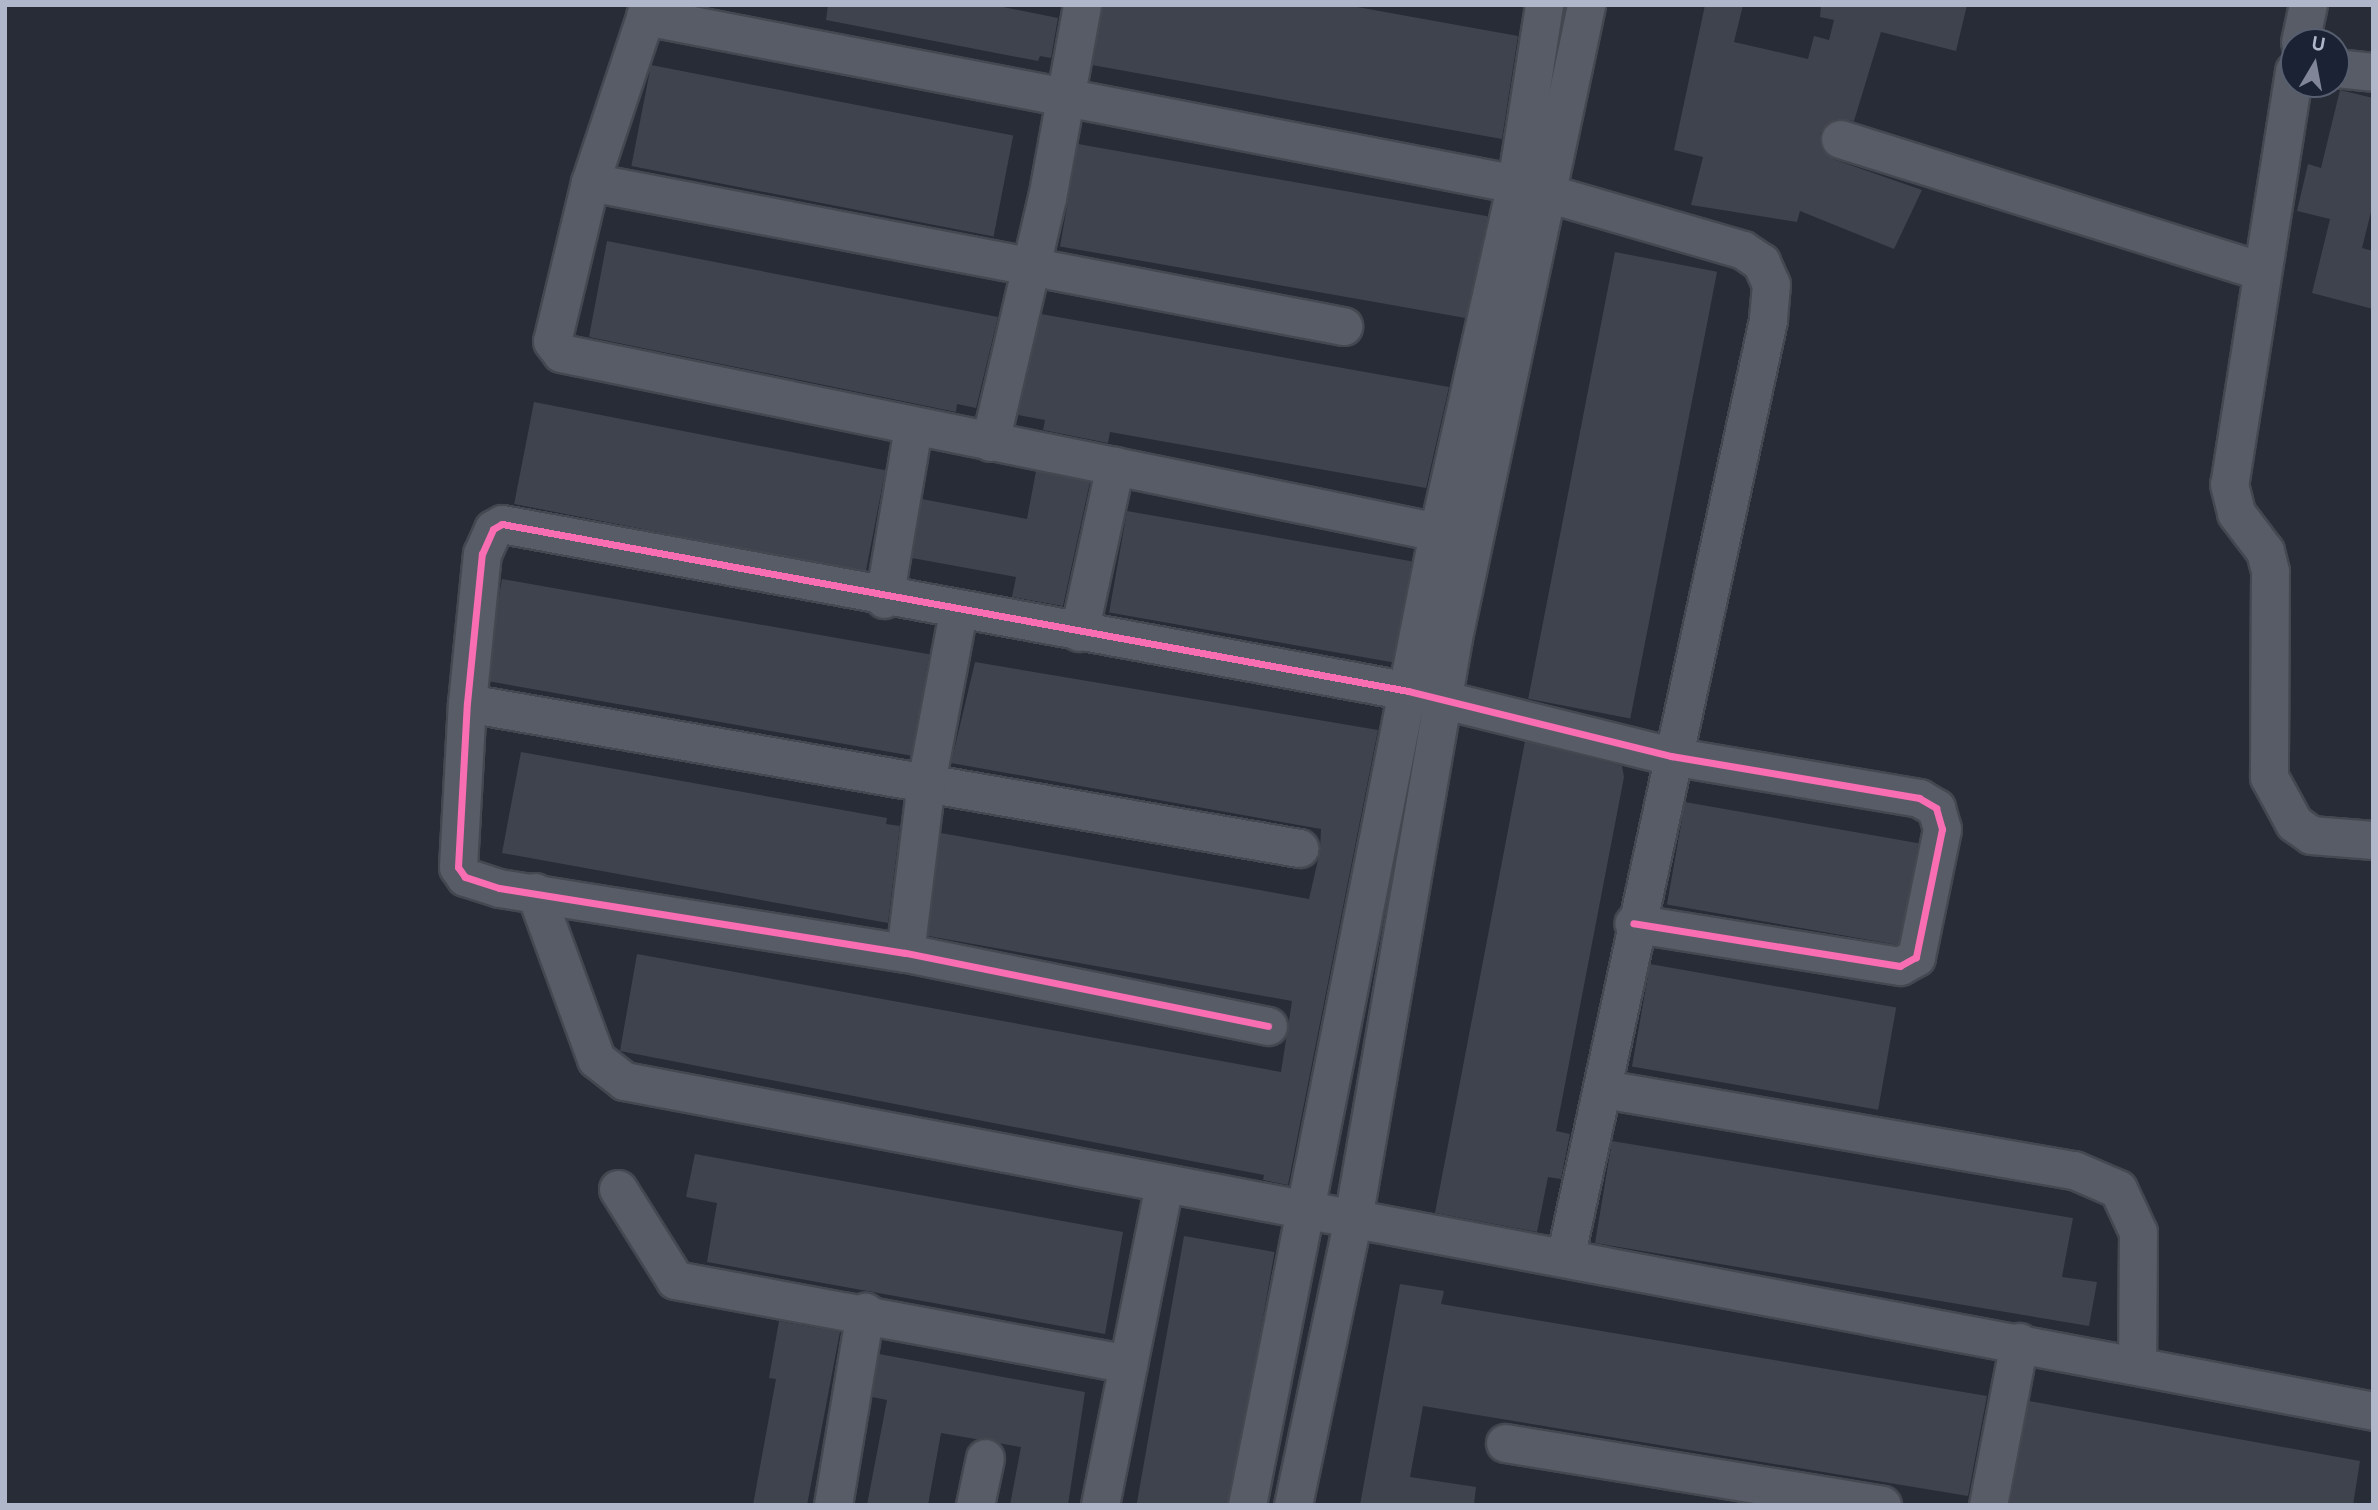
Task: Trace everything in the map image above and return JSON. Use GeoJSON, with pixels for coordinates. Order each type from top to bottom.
{"type":"FeatureCollection","features":[{"type":"Feature","properties":{"kind":"street"},"geometry":{"type":"LineString","coordinates":[[990,442],[1066,93],[1082,5]]}},
{"type":"Feature","properties":{"kind":"street"},"geometry":{"type":"LineString","coordinates":[[1247,1505],[1308,1210],[1425,694],[1550,195],[1586,5]]}},
{"type":"Feature","properties":{"kind":"street"},"geometry":{"type":"LineString","coordinates":[[2303,28],[2308,5]]}},
{"type":"Feature","properties":{"kind":"street"},"geometry":{"type":"LineString","coordinates":[[1293,1505],[1353,1219],[1425,694],[1438,532],[1516,184],[1540,6]]}},
{"type":"Feature","properties":{"kind":"street"},"geometry":{"type":"LineString","coordinates":[[1438,532],[913,428],[561,354],[552,341],[590,182],[647,10],[1516,184],[1743,250],[1761,262],[1771,284],[1633,923],[1604,1089],[1564,1258]]}},
{"type":"Feature","properties":{"kind":"street"},"geometry":{"type":"LineString","coordinates":[[2350,70],[2373,72]]}},
{"type":"Feature","properties":{"kind":"street"},"geometry":{"type":"LineString","coordinates":[[2290,98],[2229,484],[2235,513],[2265,551],[2270,571],[2269,777],[2294,822],[2311,835],[2373,840]]}},
{"type":"Feature","properties":{"kind":"street"},"geometry":{"type":"LineString","coordinates":[[1840,139],[2261,271]]}},
{"type":"Feature","properties":{"kind":"street"},"geometry":{"type":"LineString","coordinates":[[590,182],[1028,269],[1343,326]]}},
{"type":"Feature","properties":{"kind":"street"},"geometry":{"type":"LineString","coordinates":[[884,599],[913,428]]}},
{"type":"Feature","properties":{"kind":"street"},"geometry":{"type":"LineString","coordinates":[[1079,632],[1115,466]]}},
{"type":"Feature","properties":{"kind":"street"},"geometry":{"type":"LineString","coordinates":[[1268,1026],[905,953],[476,883],[458,867],[467,703],[482,554],[502,524],[884,599],[1425,694],[1671,756],[1919,798],[1936,808],[1942,829],[1916,957],[1884,965],[1633,923]]}},
{"type":"Feature","properties":{"kind":"street"},"geometry":{"type":"LineString","coordinates":[[905,953],[926,783],[958,612]]}},
{"type":"Feature","properties":{"kind":"street"},"geometry":{"type":"LineString","coordinates":[[467,703],[1299,848]]}},
{"type":"Feature","properties":{"kind":"street"},"geometry":{"type":"LineString","coordinates":[[535,892],[596,1059],[624,1081],[1164,1185],[2019,1342],[2373,1411]]}},
{"type":"Feature","properties":{"kind":"street"},"geometry":{"type":"LineString","coordinates":[[1604,1089],[2074,1170],[2118,1189],[2138,1232],[2137,1365]]}},
{"type":"Feature","properties":{"kind":"street"},"geometry":{"type":"LineString","coordinates":[[1100,1505],[1164,1185]]}},
{"type":"Feature","properties":{"kind":"street"},"geometry":{"type":"LineString","coordinates":[[618,1189],[675,1280],[865,1312],[1128,1364]]}},
{"type":"Feature","properties":{"kind":"street"},"geometry":{"type":"LineString","coordinates":[[833,1505],[865,1312]]}},
{"type":"Feature","properties":{"kind":"street"},"geometry":{"type":"LineString","coordinates":[[1988,1505],[2019,1342]]}},
{"type":"Feature","properties":{"kind":"street"},"geometry":{"type":"LineString","coordinates":[[1504,1443],[1882,1505]]}},
{"type":"Feature","properties":{"kind":"street"},"geometry":{"type":"LineString","coordinates":[[975,1505],[985,1458]]}},
{"type":"Feature","properties":{"kind":"building"},"geometry":{"type":"Polygon","coordinates":[[[828,5],[993,5],[1058,18],[1051,58],[1040,56],[1038,61],[826,20],[828,5]]]}},
{"type":"Feature","properties":{"kind":"building"},"geometry":{"type":"Polygon","coordinates":[[[1102,5],[1346,5],[1518,36],[1502,139],[1092,65],[1102,5]]]}},
{"type":"Feature","properties":{"kind":"building"},"geometry":{"type":"Polygon","coordinates":[[[1705,5],[1743,5],[1734,42],[1808,59],[1814,36],[1829,40],[1834,20],[1820,17],[1821,5],[1967,5],[1956,51],[1881,32],[1854,121],[1835,119],[1820,133],[1820,144],[1833,159],[1922,190],[1894,249],[1800,211],[1797,222],[1691,205],[1703,157],[1674,150],[1705,5]]]}},
{"type":"Feature","properties":{"kind":"building"},"geometry":{"type":"Polygon","coordinates":[[[651,65],[1013,135],[994,237],[631,166],[651,65]]]}},
{"type":"Feature","properties":{"kind":"building"},"geometry":{"type":"Polygon","coordinates":[[[2350,92],[2373,98],[2373,204],[2362,248],[2373,251],[2373,309],[2312,293],[2330,219],[2297,211],[2308,164],[2321,168],[2338,98],[2350,98],[2350,92]]]}},
{"type":"Feature","properties":{"kind":"building"},"geometry":{"type":"Polygon","coordinates":[[[1078,144],[1488,216],[1470,319],[1060,246],[1078,144]]]}},
{"type":"Feature","properties":{"kind":"building"},"geometry":{"type":"Polygon","coordinates":[[[607,241],[998,317],[976,408],[957,404],[956,412],[589,337],[607,241]]]}},
{"type":"Feature","properties":{"kind":"building"},"geometry":{"type":"Polygon","coordinates":[[[1615,252],[1717,272],[1630,718],[1528,699],[1615,252]]]}},
{"type":"Feature","properties":{"kind":"building"},"geometry":{"type":"Polygon","coordinates":[[[1041,314],[1449,387],[1426,488],[1110,432],[1108,443],[1043,430],[1045,420],[1018,415],[1041,314]]]}},
{"type":"Feature","properties":{"kind":"building"},"geometry":{"type":"Polygon","coordinates":[[[534,402],[885,470],[866,572],[514,504],[534,402]]]}},
{"type":"Feature","properties":{"kind":"building"},"geometry":{"type":"Polygon","coordinates":[[[1036,471],[1090,482],[1063,606],[1012,597],[1016,577],[912,558],[922,499],[1027,519],[1036,471]]]}},
{"type":"Feature","properties":{"kind":"building"},"geometry":{"type":"Polygon","coordinates":[[[1127,511],[1412,561],[1394,663],[1109,612],[1127,511]]]}},
{"type":"Feature","properties":{"kind":"building"},"geometry":{"type":"Polygon","coordinates":[[[502,579],[929,654],[912,756],[484,680],[502,579]]]}},
{"type":"Feature","properties":{"kind":"building"},"geometry":{"type":"Polygon","coordinates":[[[975,662],[1378,730],[1288,1185],[1263,1180],[1264,1175],[620,1051],[637,954],[1281,1072],[1292,1001],[928,936],[941,833],[1309,899],[1320,851],[1321,829],[951,763],[975,662]]]}},
{"type":"Feature","properties":{"kind":"building"},"geometry":{"type":"Polygon","coordinates":[[[1525,741],[1622,766],[1624,777],[1556,1131],[1570,1134],[1561,1179],[1548,1177],[1537,1232],[1435,1213],[1525,741]]]}},
{"type":"Feature","properties":{"kind":"building"},"geometry":{"type":"Polygon","coordinates":[[[521,752],[887,818],[886,824],[900,826],[888,923],[502,853],[521,752]]]}},
{"type":"Feature","properties":{"kind":"building"},"geometry":{"type":"Polygon","coordinates":[[[1685,802],[1918,843],[1900,946],[1667,904],[1685,802]]]}},
{"type":"Feature","properties":{"kind":"building"},"geometry":{"type":"Polygon","coordinates":[[[1650,964],[1896,1007],[1878,1110],[1632,1066],[1650,964]]]}},
{"type":"Feature","properties":{"kind":"building"},"geometry":{"type":"Polygon","coordinates":[[[1612,1141],[2073,1218],[2062,1277],[2097,1282],[2089,1326],[1595,1243],[1612,1141]]]}},
{"type":"Feature","properties":{"kind":"building"},"geometry":{"type":"Polygon","coordinates":[[[695,1154],[1123,1232],[1105,1334],[707,1262],[717,1203],[686,1197],[695,1154]]]}},
{"type":"Feature","properties":{"kind":"building"},"geometry":{"type":"Polygon","coordinates":[[[1184,1236],[1275,1252],[1230,1505],[1137,1505],[1184,1236]]]}},
{"type":"Feature","properties":{"kind":"building"},"geometry":{"type":"Polygon","coordinates":[[[1400,1284],[1444,1291],[1441,1304],[1987,1396],[1968,1496],[1423,1406],[1410,1477],[1476,1487],[1474,1505],[1360,1505],[1400,1284]]]}},
{"type":"Feature","properties":{"kind":"building"},"geometry":{"type":"Polygon","coordinates":[[[779,1321],[840,1332],[807,1505],[753,1505],[776,1379],[769,1378],[779,1321]]]}},
{"type":"Feature","properties":{"kind":"building"},"geometry":{"type":"Polygon","coordinates":[[[879,1354],[1085,1392],[1068,1505],[1010,1505],[1021,1447],[941,1433],[928,1505],[867,1505],[887,1400],[872,1397],[879,1354]]]}},
{"type":"Feature","properties":{"kind":"building"},"geometry":{"type":"Polygon","coordinates":[[[2029,1401],[2360,1461],[2353,1505],[2010,1503],[2029,1401]]]}},
{"type":"Feature","properties":{"kind":"cycle path"},"geometry":{"type":"LineString","coordinates":[[1268,1026],[905,953],[499,888],[465,877],[458,867],[467,703],[482,554],[493,529],[502,524],[1408,691],[1671,756],[1919,798],[1936,808],[1942,829],[1916,957],[1900,966],[1633,923]]}}]}
